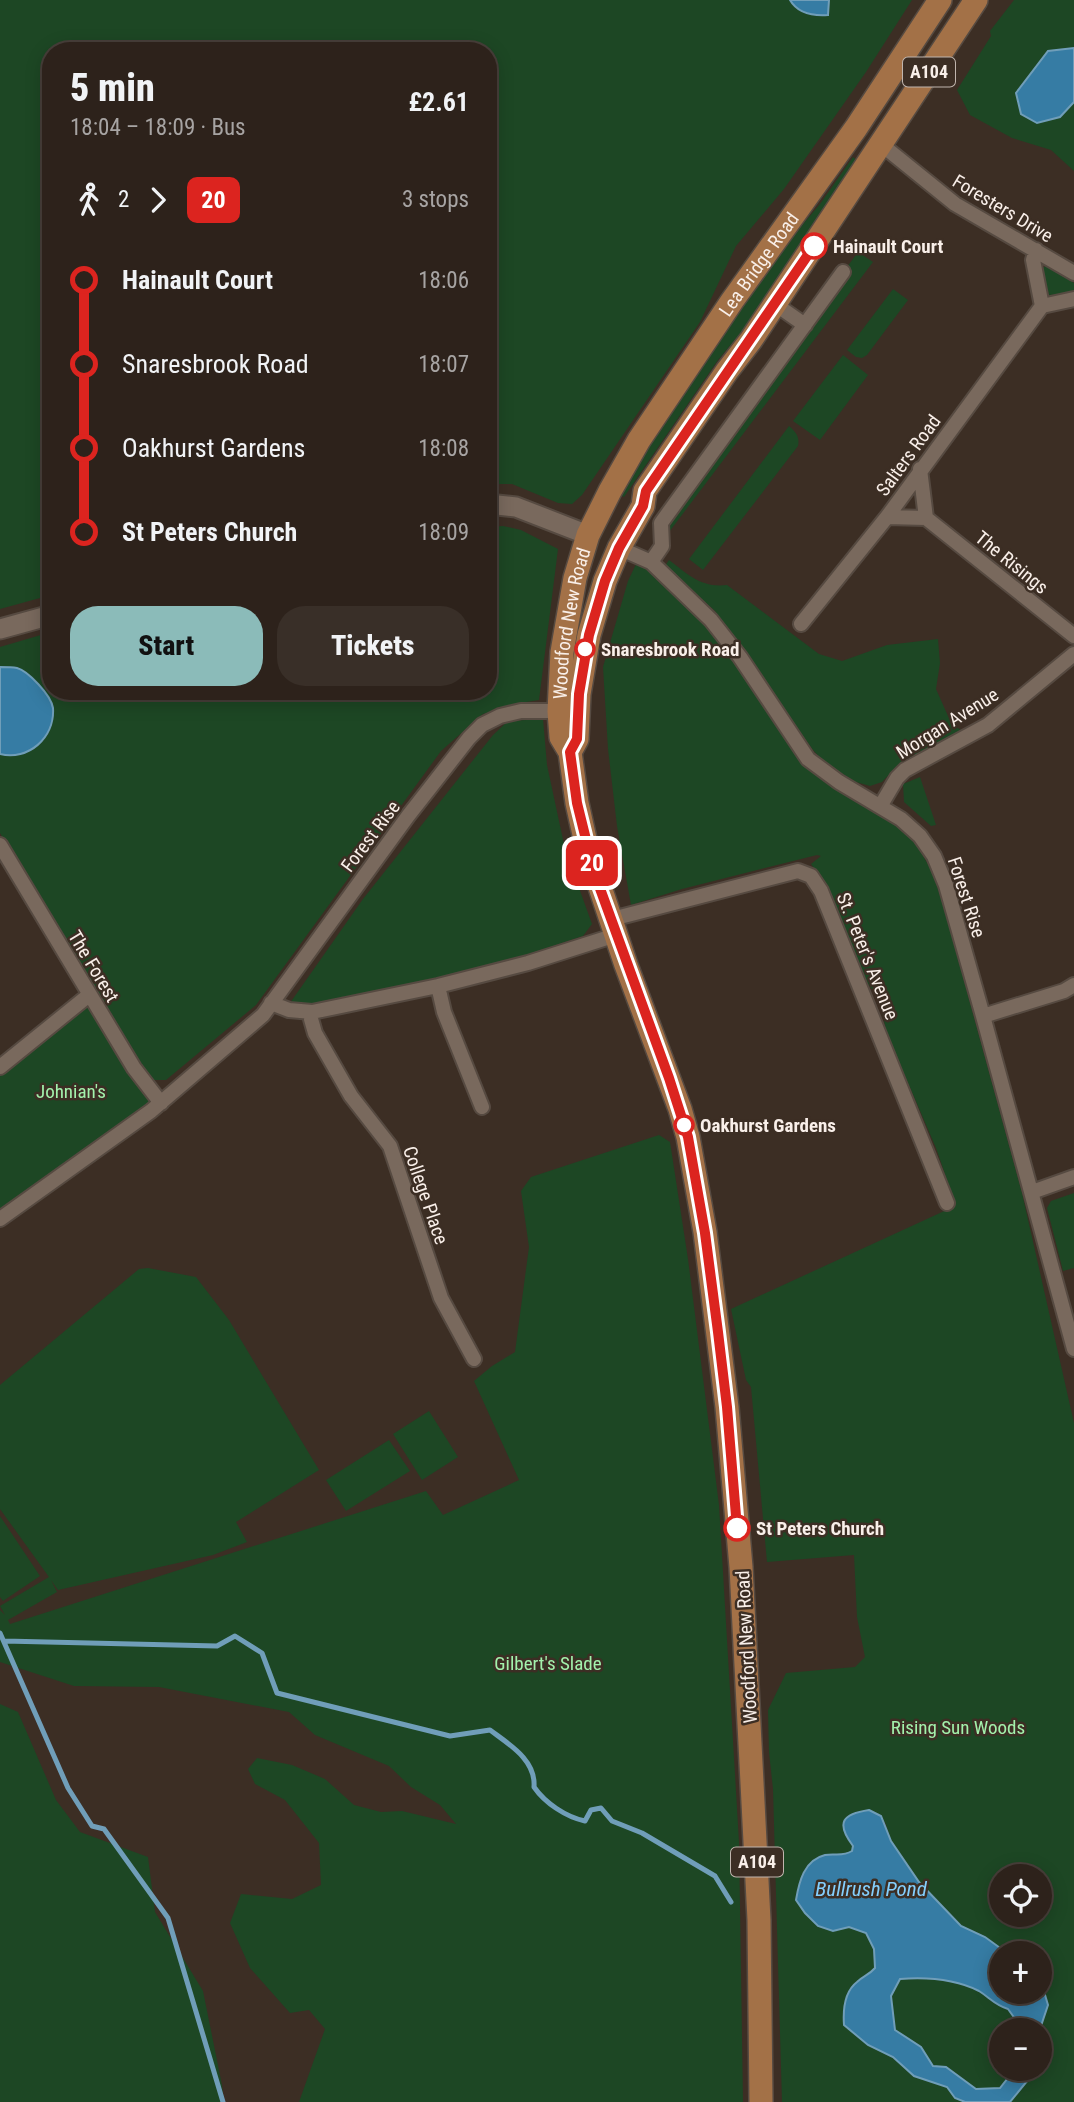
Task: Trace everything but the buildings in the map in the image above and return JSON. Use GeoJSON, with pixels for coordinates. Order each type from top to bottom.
{"type":"FeatureCollection","features":[{"type":"Feature","properties":{"kind":"main road","name":"Lea Bridge Road"},"geometry":{"type":"LineString","coordinates":[[604,541],[610,491],[639,440],[760,261],[856,128],[940,0]]}},
{"type":"Feature","properties":{"kind":"main road","name":"Lea Bridge Road"},"geometry":{"type":"LineString","coordinates":[[604,541],[615,529],[633,496],[646,491],[751,340],[976,0]]}},
{"type":"Feature","properties":{"kind":"main road"},"geometry":{"type":"LineString","coordinates":[[856,128],[882,145]]}},
{"type":"Feature","properties":{"kind":"main road","name":"Woodford New Road"},"geometry":{"type":"LineString","coordinates":[[604,541],[575,578],[566,623],[559,711],[561,737],[570,752],[577,803],[594,872],[688,1137],[705,1233],[721,1353],[741,1567],[759,1920],[761,2102]]}},
{"type":"Feature","properties":{"kind":"main road","name":"Woodford New Road"},"geometry":{"type":"LineString","coordinates":[[570,752],[577,739],[584,656],[600,597],[604,541]]}},
{"type":"Feature","properties":{"kind":"street","name":"Foresters Drive"},"geometry":{"type":"LineString","coordinates":[[882,145],[955,204],[1074,273]]}},
{"type":"Feature","properties":{"kind":"street"},"geometry":{"type":"LineString","coordinates":[[1036,250],[1033,260],[1042,306],[1074,299]]}},
{"type":"Feature","properties":{"kind":"street"},"geometry":{"type":"LineString","coordinates":[[651,562],[662,546],[661,523],[843,272]]}},
{"type":"Feature","properties":{"kind":"street"},"geometry":{"type":"LineString","coordinates":[[775,304],[805,325]]}},
{"type":"Feature","properties":{"kind":"street","name":"Salters Road"},"geometry":{"type":"LineString","coordinates":[[801,624],[887,517],[1042,306]]}},
{"type":"Feature","properties":{"kind":"street"},"geometry":{"type":"LineString","coordinates":[[887,517],[926,518],[920,469]]}},
{"type":"Feature","properties":{"kind":"street"},"geometry":{"type":"LineString","coordinates":[[497,506],[524,510],[604,541]]}},
{"type":"Feature","properties":{"kind":"street","name":"The Risings"},"geometry":{"type":"LineString","coordinates":[[926,518],[1074,636]]}},
{"type":"Feature","properties":{"kind":"street","name":"Forest Rise"},"geometry":{"type":"LineString","coordinates":[[604,541],[651,562],[711,620],[740,657],[808,760],[901,819],[920,836],[934,856],[946,885],[1074,1349]]}},
{"type":"Feature","properties":{"kind":"street"},"geometry":{"type":"LineString","coordinates":[[0,629],[42,617]]}},
{"type":"Feature","properties":{"kind":"street","name":"Morgan Avenue"},"geometry":{"type":"LineString","coordinates":[[881,805],[905,770],[988,725],[1074,654]]}},
{"type":"Feature","properties":{"kind":"street","name":"Forest Rise"},"geometry":{"type":"LineString","coordinates":[[271,1003],[469,738],[482,725],[500,716],[521,711],[559,711]]}},
{"type":"Feature","properties":{"kind":"street","name":"The Forest"},"geometry":{"type":"LineString","coordinates":[[0,845],[134,1068],[161,1103]]}},
{"type":"Feature","properties":{"kind":"street","name":"St. Peter's Avenue"},"geometry":{"type":"LineString","coordinates":[[614,927],[798,871],[811,876],[821,891],[947,1203]]}},
{"type":"Feature","properties":{"kind":"street"},"geometry":{"type":"LineString","coordinates":[[0,1219],[161,1103],[263,1015],[271,1003],[289,1010],[312,1013],[438,986],[528,963],[614,927]]}},
{"type":"Feature","properties":{"kind":"street"},"geometry":{"type":"LineString","coordinates":[[983,1016],[1064,991],[1074,985]]}},
{"type":"Feature","properties":{"kind":"street"},"geometry":{"type":"LineString","coordinates":[[438,986],[444,1012],[482,1107]]}},
{"type":"Feature","properties":{"kind":"street"},"geometry":{"type":"LineString","coordinates":[[0,1067],[89,995]]}},
{"type":"Feature","properties":{"kind":"street","name":"College Place"},"geometry":{"type":"LineString","coordinates":[[312,1013],[311,1019],[316,1032],[351,1096],[390,1146],[442,1298],[474,1359]]}},
{"type":"Feature","properties":{"kind":"street"},"geometry":{"type":"LineString","coordinates":[[1031,1192],[1074,1177]]}},
{"type":"Feature","properties":{"kind":"green space"},"geometry":{"type":"Polygon","coordinates":[[[0,0],[790,0],[801,11],[827,15],[829,0],[912,0],[866,72],[784,189],[736,246],[700,322],[582,495],[572,504],[558,503],[512,484],[497,484],[497,42],[42,42],[42,597],[0,609],[0,0]]]}},
{"type":"Feature","properties":{"kind":"green space"},"geometry":{"type":"Polygon","coordinates":[[[1014,0],[1074,0],[1074,49],[1060,117],[1074,102],[1074,171],[1051,150],[1012,138],[970,115],[957,90],[991,36],[990,31],[1014,0]]]}},
{"type":"Feature","properties":{"kind":"green space"},"geometry":{"type":"Polygon","coordinates":[[[853,157],[860,163],[759,311],[718,360],[624,497],[620,495],[647,447],[774,258],[820,204],[853,157]]]}},
{"type":"Feature","properties":{"kind":"green space"},"geometry":{"type":"Polygon","coordinates":[[[858,252],[873,262],[663,540],[661,523],[858,252]]]}},
{"type":"Feature","properties":{"kind":"green space"},"geometry":{"type":"Polygon","coordinates":[[[1046,266],[1074,283],[1074,293],[1049,295],[1042,268],[1046,266]]]}},
{"type":"Feature","properties":{"kind":"green space"},"geometry":{"type":"Polygon","coordinates":[[[893,289],[908,300],[867,355],[856,357],[847,350],[893,289]]]}},
{"type":"Feature","properties":{"kind":"green space"},"geometry":{"type":"Polygon","coordinates":[[[843,355],[868,375],[820,440],[793,421],[843,355]]]}},
{"type":"Feature","properties":{"kind":"green space"},"geometry":{"type":"Polygon","coordinates":[[[789,426],[797,435],[798,446],[703,570],[689,559],[789,426]]]}},
{"type":"Feature","properties":{"kind":"green space"},"geometry":{"type":"Polygon","coordinates":[[[497,526],[521,530],[558,549],[539,700],[483,714],[441,751],[256,1005],[166,1080],[151,1080],[139,1071],[0,833],[0,647],[42,635],[42,700],[497,700],[497,526]]]}},
{"type":"Feature","properties":{"kind":"green space"},"geometry":{"type":"Polygon","coordinates":[[[669,560],[702,582],[727,585],[819,654],[842,661],[887,645],[938,639],[940,663],[936,689],[952,725],[963,731],[901,762],[882,782],[870,786],[856,782],[826,764],[813,750],[715,611],[665,566],[669,560]]]}},
{"type":"Feature","properties":{"kind":"green space","name":"Rising Sun Woods"},"geometry":{"type":"Polygon","coordinates":[[[637,562],[668,585],[707,628],[736,664],[805,765],[852,800],[895,822],[914,840],[934,875],[1022,1193],[1074,1423],[1074,2102],[1010,2102],[1027,2081],[1052,2081],[1052,2018],[1044,2018],[1048,2004],[1052,2004],[1052,1941],[990,1941],[961,1926],[919,1882],[891,1841],[885,1822],[847,1838],[853,1846],[852,1851],[845,1855],[824,1855],[833,1931],[849,1927],[866,1933],[874,1949],[875,1968],[868,1976],[856,1982],[868,2045],[893,2057],[903,2067],[947,2087],[955,2098],[965,2102],[782,2102],[773,1789],[768,1710],[786,1673],[855,1667],[865,1657],[857,1617],[854,1555],[767,1562],[751,1387],[746,1380],[731,1309],[953,1207],[955,1203],[936,1148],[887,1034],[879,999],[858,970],[832,895],[811,864],[821,856],[682,889],[631,905],[617,826],[608,749],[603,667],[628,581],[637,562]]]}},
{"type":"Feature","properties":{"kind":"green space"},"geometry":{"type":"Polygon","coordinates":[[[543,719],[547,765],[565,849],[592,924],[583,936],[492,966],[315,1004],[290,1003],[363,899],[493,735],[508,721],[543,719]]]}},
{"type":"Feature","properties":{"kind":"green space"},"geometry":{"type":"Polygon","coordinates":[[[920,777],[936,825],[931,826],[904,802],[903,784],[920,777]]]}},
{"type":"Feature","properties":{"kind":"green space","name":"Johnian's"},"geometry":{"type":"Polygon","coordinates":[[[89,995],[161,1103],[0,1219],[0,1067],[89,995]]]}},
{"type":"Feature","properties":{"kind":"green space","name":"Gilbert's Slade"},"geometry":{"type":"Polygon","coordinates":[[[659,1135],[670,1142],[688,1259],[719,1505],[739,1842],[743,2102],[299,2102],[325,2029],[309,2010],[290,2013],[250,1968],[230,1923],[241,1894],[292,1899],[321,1885],[319,1843],[285,1800],[255,1784],[248,1769],[257,1758],[292,1765],[325,1779],[354,1805],[381,1812],[402,1811],[456,1824],[440,1805],[411,1787],[389,1766],[315,1735],[289,1712],[159,1687],[74,1686],[0,1662],[0,1610],[5,1615],[0,1606],[49,1577],[0,1509],[0,1385],[139,1269],[148,1268],[196,1277],[229,1320],[319,1470],[236,1522],[247,1542],[213,1555],[58,1590],[51,1580],[57,1592],[8,1620],[10,1624],[426,1491],[443,1515],[519,1480],[474,1381],[515,1352],[529,1247],[521,1191],[531,1177],[659,1135]]]}},
{"type":"Feature","properties":{"kind":"green space"},"geometry":{"type":"Polygon","coordinates":[[[1074,1193],[1074,1268],[1063,1271],[1047,1208],[1051,1201],[1074,1193]]]}},
{"type":"Feature","properties":{"kind":"green space"},"geometry":{"type":"Polygon","coordinates":[[[429,1411],[458,1457],[422,1480],[393,1434],[429,1411]]]}},
{"type":"Feature","properties":{"kind":"green space"},"geometry":{"type":"Polygon","coordinates":[[[389,1440],[410,1471],[346,1511],[326,1480],[389,1440]]]}},
{"type":"Feature","properties":{"kind":"green space"},"geometry":{"type":"Polygon","coordinates":[[[0,1516],[40,1576],[3,1601],[0,1597],[0,1516]]]}},
{"type":"Feature","properties":{"kind":"green space"},"geometry":{"type":"Polygon","coordinates":[[[0,1704],[18,1712],[56,1800],[80,1832],[148,1857],[155,1912],[203,1991],[224,2102],[0,2102],[0,1704]]]}},
{"type":"Feature","properties":{"kind":"green space"},"geometry":{"type":"Polygon","coordinates":[[[921,1977],[958,1983],[978,1991],[989,1999],[989,2004],[1008,2009],[1014,2018],[989,2018],[989,2081],[1006,2081],[1000,2088],[976,2089],[946,2067],[933,2066],[921,2047],[895,2030],[891,1996],[900,1978],[921,1977]]]}},
{"type":"Feature","properties":{"kind":"water"},"geometry":{"type":"Polygon","coordinates":[[[790,0],[829,0],[828,15],[806,13],[790,0]]]}},
{"type":"Feature","properties":{"kind":"water"},"geometry":{"type":"Polygon","coordinates":[[[1074,48],[1074,102],[1060,117],[1037,123],[1021,114],[1016,93],[1048,51],[1074,48]]]}},
{"type":"Feature","properties":{"kind":"water"},"geometry":{"type":"Polygon","coordinates":[[[0,667],[17,668],[42,688],[42,700],[49,700],[53,708],[52,719],[50,729],[38,745],[20,754],[0,754],[0,667]]]}},
{"type":"Feature","properties":{"kind":"water","name":"Bullrush Pond"},"geometry":{"type":"Polygon","coordinates":[[[869,1810],[881,1816],[891,1841],[919,1882],[961,1926],[990,1941],[989,1998],[970,1987],[950,1981],[900,1979],[891,1996],[895,2030],[921,2047],[933,2066],[946,2067],[976,2089],[1000,2088],[1006,2081],[1027,2081],[1010,2102],[965,2102],[955,2098],[947,2087],[914,2076],[893,2057],[868,2045],[844,2025],[844,2008],[849,1991],[875,1968],[874,1949],[866,1933],[849,1927],[833,1931],[818,1926],[796,1900],[801,1879],[812,1862],[825,1855],[852,1851],[853,1846],[843,1825],[853,1814],[869,1810]]]}},
{"type":"Feature","properties":{"kind":"water","name":"Bullrush Pond"},"geometry":{"type":"Polygon","coordinates":[[[998,2004],[1048,2005],[1044,2018],[1014,2018],[1008,2009],[998,2004]]]}},
{"type":"Feature","properties":{"kind":"waterway"},"geometry":{"type":"LineString","coordinates":[[0,1633],[68,1788],[92,1826],[104,1829],[168,1918],[223,2102]]}},
{"type":"Feature","properties":{"kind":"waterway"},"geometry":{"type":"LineString","coordinates":[[4,1641],[217,1646],[235,1636],[262,1653],[277,1693],[450,1736],[490,1730],[526,1761],[534,1777],[534,1787],[556,1809],[585,1821],[591,1810],[601,1808],[612,1821],[642,1833],[715,1876],[731,1902]]}},
{"type":"Feature","properties":{"kind":"bus line","name":"20"},"geometry":{"type":"LineString","coordinates":[[737,1528],[718,1332],[700,1199],[688,1137],[594,872],[577,803],[570,752],[577,739],[579,694],[589,635],[605,581],[619,548],[643,506],[646,491],[814,246]]}},
{"type":"Feature","properties":{"kind":"place","name":"Hainault Court"},"geometry":{"type":"Point","coordinates":[814,246]}},
{"type":"Feature","properties":{"kind":"place","name":"Snaresbrook Road"},"geometry":{"type":"Point","coordinates":[585,649]}},
{"type":"Feature","properties":{"kind":"place","name":"Oakhurst Gardens"},"geometry":{"type":"Point","coordinates":[684,1125]}},
{"type":"Feature","properties":{"kind":"place","name":"St Peters Church"},"geometry":{"type":"Point","coordinates":[737,1528]}}]}
